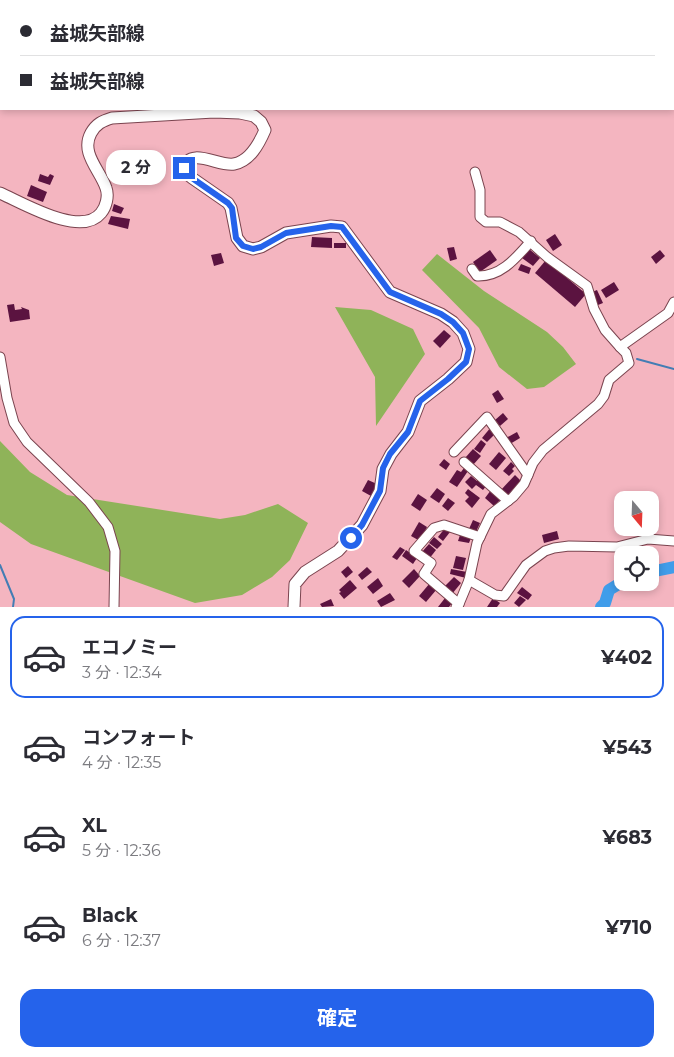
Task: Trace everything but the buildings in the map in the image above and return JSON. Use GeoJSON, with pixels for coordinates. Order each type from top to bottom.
{"type":"FeatureCollection","features":[{"type":"Feature","properties":{"kind":"main road"},"geometry":{"type":"LineString","coordinates":[[0,192],[69,222],[82,223],[95,220],[104,210],[107,190],[87,150],[87,140],[94,128],[103,120],[213,110],[254,116],[261,122],[264,130],[258,144],[244,160],[235,164],[226,164],[196,157],[189,159],[185,163],[184,168],[187,174],[228,203],[232,208],[236,238],[243,246],[253,249],[261,247],[286,233],[331,226],[342,227],[390,292],[441,314],[453,322],[463,333],[469,349],[466,362],[420,401],[408,432],[390,454],[383,468],[380,491],[362,525],[338,551],[305,572],[295,584],[294,607]]}},
{"type":"Feature","properties":{"kind":"street"},"geometry":{"type":"LineString","coordinates":[[476,172],[480,190],[480,217],[486,222],[500,222],[519,232],[547,257],[586,286],[605,330],[626,353],[629,363],[609,380],[604,396],[598,404],[543,450],[534,463],[524,484],[508,501],[491,514],[480,537],[469,580],[457,605],[424,574],[431,563],[414,551],[434,528],[444,525],[480,537]]}},
{"type":"Feature","properties":{"kind":"street"},"geometry":{"type":"LineString","coordinates":[[472,269],[477,276],[486,276],[500,271],[515,259],[531,241]]}},
{"type":"Feature","properties":{"kind":"street"},"geometry":{"type":"LineString","coordinates":[[620,347],[668,314],[674,302]]}},
{"type":"Feature","properties":{"kind":"street"},"geometry":{"type":"LineString","coordinates":[[0,358],[6,398],[14,424],[26,442],[89,502],[108,526],[115,551],[116,585],[114,607]]}},
{"type":"Feature","properties":{"kind":"street"},"geometry":{"type":"LineString","coordinates":[[454,452],[487,417],[528,475]]}},
{"type":"Feature","properties":{"kind":"street"},"geometry":{"type":"LineString","coordinates":[[464,462],[508,501]]}},
{"type":"Feature","properties":{"kind":"street"},"geometry":{"type":"LineString","coordinates":[[469,580],[495,595],[504,596],[526,565],[545,551],[554,548],[569,546],[617,547],[648,539],[674,541]]}},
{"type":"Feature","properties":{"kind":"green space"},"geometry":{"type":"Polygon","coordinates":[[[437,254],[484,291],[547,332],[563,347],[576,364],[544,387],[527,389],[499,367],[479,328],[422,270],[437,254]]]}},
{"type":"Feature","properties":{"kind":"green space"},"geometry":{"type":"Polygon","coordinates":[[[335,307],[371,310],[413,329],[425,354],[376,426],[375,377],[335,307]]]}},
{"type":"Feature","properties":{"kind":"green space"},"geometry":{"type":"Polygon","coordinates":[[[0,441],[30,472],[67,495],[220,519],[245,515],[278,504],[308,523],[290,560],[272,577],[242,595],[195,603],[31,544],[0,522],[0,441]]]}},
{"type":"Feature","properties":{"kind":"waterway"},"geometry":{"type":"LineString","coordinates":[[637,359],[674,369]]}},
{"type":"Feature","properties":{"kind":"waterway"},"geometry":{"type":"LineString","coordinates":[[0,565],[14,599],[13,607]]}},
{"type":"Feature","properties":{"kind":"waterway"},"geometry":{"type":"LineString","coordinates":[[659,570],[674,567]]}},
{"type":"Feature","properties":{"kind":"waterway"},"geometry":{"type":"LineString","coordinates":[[601,607],[605,603],[609,590],[614,587]]}},
{"type":"Feature","properties":{"kind":"route"},"geometry":{"type":"LineString","coordinates":[[184,168],[187,174],[222,197],[232,208],[236,238],[243,246],[253,249],[261,247],[286,233],[331,226],[342,227],[390,292],[441,314],[453,322],[463,333],[469,349],[466,362],[420,401],[408,432],[390,454],[383,468],[380,491],[362,525],[351,538]]}}]}
